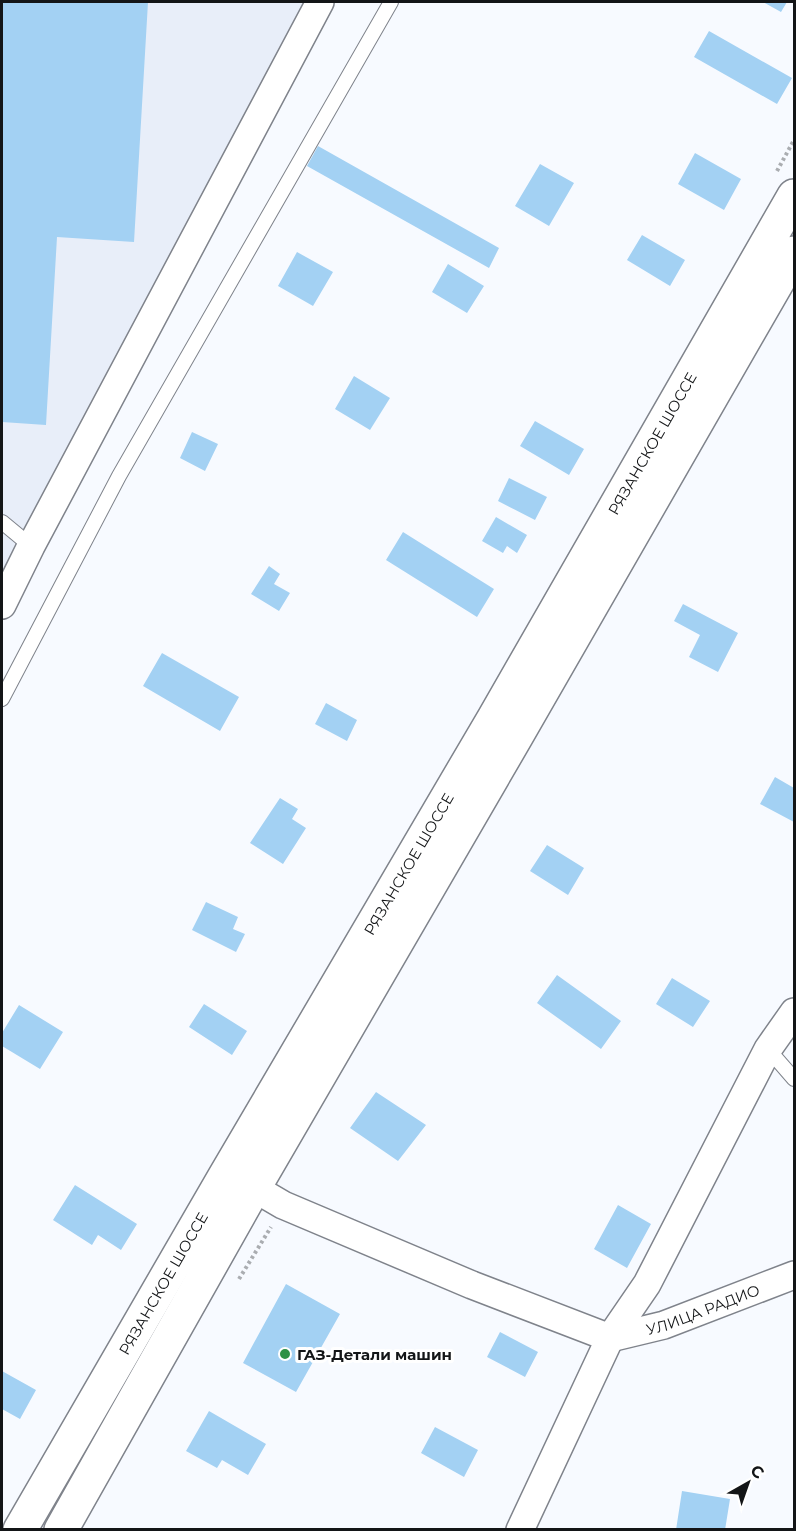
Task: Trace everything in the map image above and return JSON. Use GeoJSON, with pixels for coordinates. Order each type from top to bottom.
{"type":"FeatureCollection","features":[{"type":"Feature","properties":{"kind":"main road","name":"РЯЗАНСКОЕ ШОССЕ"},"geometry":{"type":"LineString","coordinates":[[20,1530],[494,718],[795,196]]}},
{"type":"Feature","properties":{"kind":"main road","name":"РЯЗАНСКОЕ ШОССЕ"},"geometry":{"type":"LineString","coordinates":[[61,1530],[254,1188],[795,253]]}},
{"type":"Feature","properties":{"kind":"street"},"geometry":{"type":"LineString","coordinates":[[2,605],[31,546],[320,2]]}},
{"type":"Feature","properties":{"kind":"street"},"geometry":{"type":"LineString","coordinates":[[520,1530],[610,1338],[647,1284],[768,1049],[795,1012]]}},
{"type":"Feature","properties":{"kind":"street"},"geometry":{"type":"LineString","coordinates":[[254,1188],[283,1205],[472,1285],[610,1338]]}},
{"type":"Feature","properties":{"kind":"street","name":"УЛИЦА РАДИО"},"geometry":{"type":"LineString","coordinates":[[610,1338],[664,1325],[795,1275]]}},
{"type":"Feature","properties":{"kind":"lane"},"geometry":{"type":"LineString","coordinates":[[2,699],[119,476],[391,2]]}},
{"type":"Feature","properties":{"kind":"lane"},"geometry":{"type":"LineString","coordinates":[[2,522],[31,546]]}},
{"type":"Feature","properties":{"kind":"lane"},"geometry":{"type":"LineString","coordinates":[[768,1049],[795,1078]]}},
{"type":"Feature","properties":{"kind":"shaded area"},"geometry":{"type":"Polygon","coordinates":[[[2,2],[317,2],[48,500],[2,623],[2,2]]]}},
{"type":"Feature","properties":{"kind":"building"},"geometry":{"type":"Polygon","coordinates":[[[2,2],[148,2],[134,242],[57,237],[46,425],[2,422],[2,2]]]}},
{"type":"Feature","properties":{"kind":"building"},"geometry":{"type":"Polygon","coordinates":[[[763,2],[787,2],[781,12],[763,2]]]}},
{"type":"Feature","properties":{"kind":"building"},"geometry":{"type":"Polygon","coordinates":[[[709,31],[792,78],[777,104],[694,57],[709,31]]]}},
{"type":"Feature","properties":{"kind":"building"},"geometry":{"type":"Polygon","coordinates":[[[318,146],[499,248],[489,268],[307,166],[318,146]]]}},
{"type":"Feature","properties":{"kind":"building"},"geometry":{"type":"Polygon","coordinates":[[[695,153],[741,179],[724,210],[678,184],[695,153]]]}},
{"type":"Feature","properties":{"kind":"building"},"geometry":{"type":"Polygon","coordinates":[[[540,164],[574,183],[549,226],[515,206],[540,164]]]}},
{"type":"Feature","properties":{"kind":"building"},"geometry":{"type":"Polygon","coordinates":[[[642,235],[685,260],[670,286],[627,260],[642,235]]]}},
{"type":"Feature","properties":{"kind":"building"},"geometry":{"type":"Polygon","coordinates":[[[297,252],[333,272],[313,306],[278,286],[297,252]]]}},
{"type":"Feature","properties":{"kind":"building"},"geometry":{"type":"Polygon","coordinates":[[[448,264],[484,286],[467,313],[432,292],[448,264]]]}},
{"type":"Feature","properties":{"kind":"building"},"geometry":{"type":"Polygon","coordinates":[[[354,376],[390,398],[370,430],[335,409],[354,376]]]}},
{"type":"Feature","properties":{"kind":"building"},"geometry":{"type":"Polygon","coordinates":[[[535,421],[584,449],[569,475],[520,446],[535,421]]]}},
{"type":"Feature","properties":{"kind":"building"},"geometry":{"type":"Polygon","coordinates":[[[192,432],[218,444],[205,471],[180,458],[192,432]]]}},
{"type":"Feature","properties":{"kind":"building"},"geometry":{"type":"Polygon","coordinates":[[[509,478],[547,497],[535,520],[498,501],[509,478]]]}},
{"type":"Feature","properties":{"kind":"building"},"geometry":{"type":"Polygon","coordinates":[[[496,517],[527,535],[517,553],[507,546],[503,553],[482,541],[496,517]]]}},
{"type":"Feature","properties":{"kind":"building"},"geometry":{"type":"Polygon","coordinates":[[[403,532],[494,589],[477,617],[386,560],[403,532]]]}},
{"type":"Feature","properties":{"kind":"building"},"geometry":{"type":"Polygon","coordinates":[[[269,566],[280,574],[274,584],[290,593],[279,611],[251,594],[269,566]]]}},
{"type":"Feature","properties":{"kind":"building"},"geometry":{"type":"Polygon","coordinates":[[[683,604],[738,633],[718,672],[689,657],[700,635],[674,621],[683,604]]]}},
{"type":"Feature","properties":{"kind":"building"},"geometry":{"type":"Polygon","coordinates":[[[162,653],[239,697],[220,731],[143,686],[162,653]]]}},
{"type":"Feature","properties":{"kind":"building"},"geometry":{"type":"Polygon","coordinates":[[[326,703],[357,720],[347,741],[315,724],[326,703]]]}},
{"type":"Feature","properties":{"kind":"building"},"geometry":{"type":"Polygon","coordinates":[[[775,777],[794,788],[794,822],[760,804],[775,777]]]}},
{"type":"Feature","properties":{"kind":"building"},"geometry":{"type":"Polygon","coordinates":[[[280,798],[298,809],[292,819],[306,828],[283,864],[250,843],[280,798]]]}},
{"type":"Feature","properties":{"kind":"building"},"geometry":{"type":"Polygon","coordinates":[[[547,845],[584,868],[568,895],[530,871],[547,845]]]}},
{"type":"Feature","properties":{"kind":"building"},"geometry":{"type":"Polygon","coordinates":[[[206,902],[238,917],[233,929],[245,934],[236,952],[192,930],[206,902]]]}},
{"type":"Feature","properties":{"kind":"building"},"geometry":{"type":"Polygon","coordinates":[[[557,975],[621,1021],[601,1049],[537,1003],[557,975]]]}},
{"type":"Feature","properties":{"kind":"building"},"geometry":{"type":"Polygon","coordinates":[[[672,978],[710,1001],[693,1027],[656,1004],[672,978]]]}},
{"type":"Feature","properties":{"kind":"building"},"geometry":{"type":"Polygon","coordinates":[[[204,1004],[247,1031],[232,1055],[189,1027],[204,1004]]]}},
{"type":"Feature","properties":{"kind":"building"},"geometry":{"type":"Polygon","coordinates":[[[19,1005],[63,1032],[40,1069],[2,1046],[2,1033],[19,1005]]]}},
{"type":"Feature","properties":{"kind":"building"},"geometry":{"type":"Polygon","coordinates":[[[376,1092],[426,1125],[398,1161],[350,1128],[376,1092]]]}},
{"type":"Feature","properties":{"kind":"building"},"geometry":{"type":"Polygon","coordinates":[[[75,1185],[137,1224],[121,1250],[98,1235],[92,1245],[53,1220],[75,1185]]]}},
{"type":"Feature","properties":{"kind":"building"},"geometry":{"type":"Polygon","coordinates":[[[618,1205],[651,1224],[627,1268],[594,1249],[618,1205]]]}},
{"type":"Feature","properties":{"kind":"building"},"geometry":{"type":"Polygon","coordinates":[[[286,1284],[340,1314],[296,1392],[243,1363],[286,1284]]]}},
{"type":"Feature","properties":{"kind":"building"},"geometry":{"type":"Polygon","coordinates":[[[500,1332],[538,1352],[525,1377],[487,1357],[500,1332]]]}},
{"type":"Feature","properties":{"kind":"building"},"geometry":{"type":"Polygon","coordinates":[[[2,1371],[36,1390],[20,1419],[2,1409],[2,1371]]]}},
{"type":"Feature","properties":{"kind":"building"},"geometry":{"type":"Polygon","coordinates":[[[209,1411],[266,1444],[248,1475],[222,1460],[217,1468],[186,1451],[209,1411]]]}},
{"type":"Feature","properties":{"kind":"building"},"geometry":{"type":"Polygon","coordinates":[[[435,1427],[478,1450],[464,1477],[421,1453],[435,1427]]]}},
{"type":"Feature","properties":{"kind":"building"},"geometry":{"type":"Polygon","coordinates":[[[682,1491],[730,1499],[725,1530],[676,1530],[682,1491]]]}},
{"type":"Feature","properties":{"kind":"place","name":"ГАЗ-Детали машин"},"geometry":{"type":"Point","coordinates":[285,1354]}}]}
